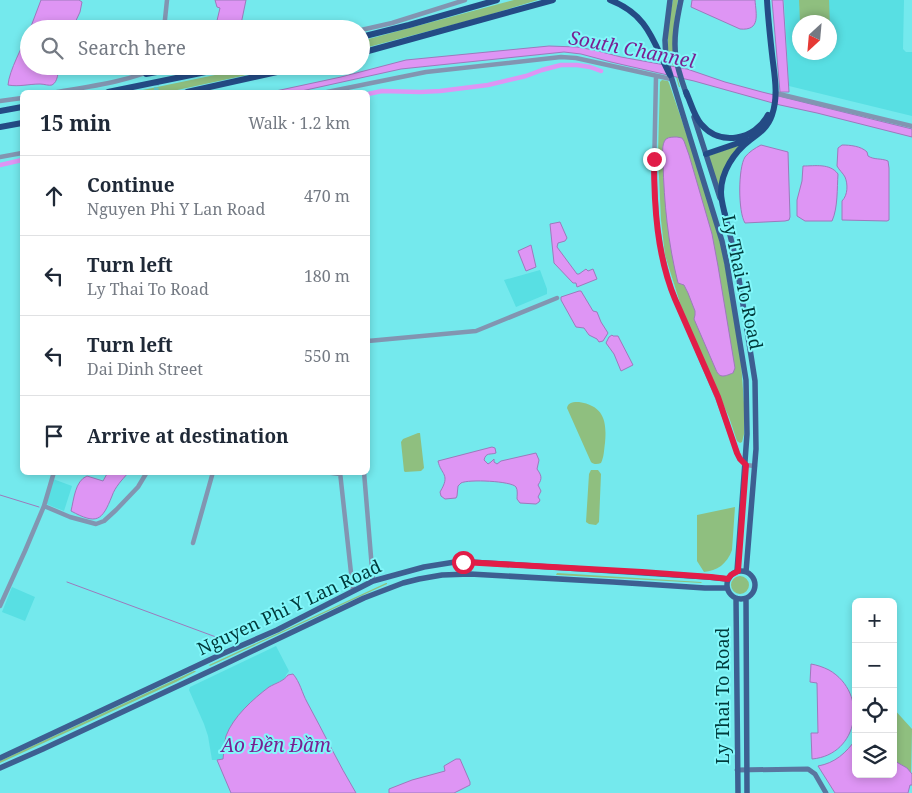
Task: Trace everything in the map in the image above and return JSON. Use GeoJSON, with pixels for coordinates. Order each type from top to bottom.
{"type":"FeatureCollection","features":[{"type":"Feature","properties":{"kind":"highway"},"geometry":{"type":"LineString","coordinates":[[409,25],[486,0]]}},
{"type":"Feature","properties":{"kind":"highway"},"geometry":{"type":"LineString","coordinates":[[370,35],[497,0]]}},
{"type":"Feature","properties":{"kind":"highway"},"geometry":{"type":"LineString","coordinates":[[524,9],[553,0]]}},
{"type":"Feature","properties":{"kind":"highway"},"geometry":{"type":"LineString","coordinates":[[370,51],[559,0]]}},
{"type":"Feature","properties":{"kind":"highway"},"geometry":{"type":"LineString","coordinates":[[610,0],[623,6],[638,17],[655,41],[671,77]]}},
{"type":"Feature","properties":{"kind":"highway"},"geometry":{"type":"LineString","coordinates":[[726,219],[721,192],[724,174],[728,165],[741,148],[768,124],[772,108],[773,91],[765,0]]}},
{"type":"Feature","properties":{"kind":"highway"},"geometry":{"type":"LineString","coordinates":[[118,90],[191,75]]}},
{"type":"Feature","properties":{"kind":"highway"},"geometry":{"type":"LineString","coordinates":[[196,90],[264,75]]}},
{"type":"Feature","properties":{"kind":"highway"},"geometry":{"type":"LineString","coordinates":[[686,92],[702,125],[714,134],[725,138],[736,138],[758,129],[772,108]]}},
{"type":"Feature","properties":{"kind":"highway"},"geometry":{"type":"LineString","coordinates":[[0,111],[20,107]]}},
{"type":"Feature","properties":{"kind":"highway"},"geometry":{"type":"LineString","coordinates":[[0,127],[20,123]]}},
{"type":"Feature","properties":{"kind":"highway"},"geometry":{"type":"LineString","coordinates":[[706,154],[753,138]]}},
{"type":"Feature","properties":{"kind":"main road","name":"Ly Thai To Road"},"geometry":{"type":"LineString","coordinates":[[681,0],[675,44],[678,66],[726,219],[736,260],[754,375],[756,407],[755,466],[746,572]]}},
{"type":"Feature","properties":{"kind":"main road"},"geometry":{"type":"LineString","coordinates":[[665,62],[665,40],[670,3]]}},
{"type":"Feature","properties":{"kind":"main road","name":"Ly Thai To Road"},"geometry":{"type":"LineString","coordinates":[[671,77],[721,236],[746,380],[748,410],[746,465],[738,571]]}},
{"type":"Feature","properties":{"kind":"main road","name":"Nguyen Phi Y Lan Road"},"geometry":{"type":"LineString","coordinates":[[0,758],[277,630],[373,581],[424,567],[455,562],[472,562],[728,579]]}},
{"type":"Feature","properties":{"kind":"main road"},"geometry":{"type":"LineString","coordinates":[[738,571],[746,572],[753,577],[756,585],[753,594],[746,599],[736,598],[731,595],[727,588],[728,579],[738,571]]}},
{"type":"Feature","properties":{"kind":"main road","name":"Nguyen Phi Y Lan Road"},"geometry":{"type":"LineString","coordinates":[[0,768],[364,598],[403,583],[428,577],[482,574],[727,588]]}},
{"type":"Feature","properties":{"kind":"main road","name":"Ly Thai To Road"},"geometry":{"type":"LineString","coordinates":[[736,598],[738,793]]}},
{"type":"Feature","properties":{"kind":"main road","name":"Ly Thai To Road"},"geometry":{"type":"LineString","coordinates":[[746,599],[747,793]]}},
{"type":"Feature","properties":{"kind":"main road"},"geometry":{"type":"LineString","coordinates":[[200,665],[204,674]]}},
{"type":"Feature","properties":{"kind":"main road"},"geometry":{"type":"LineString","coordinates":[[738,770],[810,770],[815,774],[826,793]]}},
{"type":"Feature","properties":{"kind":"street"},"geometry":{"type":"LineString","coordinates":[[165,20],[167,0]]}},
{"type":"Feature","properties":{"kind":"street"},"geometry":{"type":"LineString","coordinates":[[370,28],[465,0]]}},
{"type":"Feature","properties":{"kind":"street"},"geometry":{"type":"LineString","coordinates":[[337,90],[426,72],[559,57],[576,58],[656,76],[671,77]]}},
{"type":"Feature","properties":{"kind":"street"},"geometry":{"type":"LineString","coordinates":[[69,90],[142,75]]}},
{"type":"Feature","properties":{"kind":"street"},"geometry":{"type":"LineString","coordinates":[[157,81],[158,75]]}},
{"type":"Feature","properties":{"kind":"street"},"geometry":{"type":"LineString","coordinates":[[656,76],[654,173],[662,254],[672,290],[718,397],[737,453],[746,465],[755,466]]}},
{"type":"Feature","properties":{"kind":"street"},"geometry":{"type":"LineString","coordinates":[[773,91],[912,126]]}},
{"type":"Feature","properties":{"kind":"street"},"geometry":{"type":"LineString","coordinates":[[0,101],[20,98]]}},
{"type":"Feature","properties":{"kind":"street"},"geometry":{"type":"LineString","coordinates":[[0,157],[20,152]]}},
{"type":"Feature","properties":{"kind":"street"},"geometry":{"type":"LineString","coordinates":[[370,340],[476,331],[557,298]]}},
{"type":"Feature","properties":{"kind":"street"},"geometry":{"type":"LineString","coordinates":[[0,606],[44,506],[53,475]]}},
{"type":"Feature","properties":{"kind":"street"},"geometry":{"type":"LineString","coordinates":[[44,506],[70,517],[96,524],[104,521],[116,510],[138,486],[145,475]]}},
{"type":"Feature","properties":{"kind":"street"},"geometry":{"type":"LineString","coordinates":[[193,543],[212,475]]}},
{"type":"Feature","properties":{"kind":"street"},"geometry":{"type":"LineString","coordinates":[[340,475],[353,591]]}},
{"type":"Feature","properties":{"kind":"street"},"geometry":{"type":"LineString","coordinates":[[364,475],[373,581]]}},
{"type":"Feature","properties":{"kind":"shaded area"},"geometry":{"type":"Polygon","coordinates":[[[784,0],[904,0],[903,49],[906,52],[912,52],[912,116],[789,86],[784,0]]]}},
{"type":"Feature","properties":{"kind":"shaded area"},"geometry":{"type":"Polygon","coordinates":[[[540,270],[547,294],[516,307],[504,280],[540,270]]]}},
{"type":"Feature","properties":{"kind":"shaded area"},"geometry":{"type":"Polygon","coordinates":[[[53,479],[72,486],[64,511],[46,504],[53,479]]]}},
{"type":"Feature","properties":{"kind":"shaded area"},"geometry":{"type":"Polygon","coordinates":[[[12,587],[35,597],[25,621],[2,612],[12,587]]]}},
{"type":"Feature","properties":{"kind":"shaded area"},"geometry":{"type":"Polygon","coordinates":[[[276,646],[289,671],[285,679],[276,683],[224,745],[223,760],[212,760],[208,736],[189,690],[190,687],[276,646]]]}},
{"type":"Feature","properties":{"kind":"green space"},"geometry":{"type":"Polygon","coordinates":[[[514,0],[538,0],[370,47],[370,39],[514,0]]]}},
{"type":"Feature","properties":{"kind":"green space"},"geometry":{"type":"Polygon","coordinates":[[[673,0],[678,0],[674,23],[673,53],[680,87],[668,49],[668,25],[673,0]]]}},
{"type":"Feature","properties":{"kind":"green space"},"geometry":{"type":"Polygon","coordinates":[[[799,0],[829,0],[830,15],[800,15],[799,0]]]}},
{"type":"Feature","properties":{"kind":"green space"},"geometry":{"type":"Polygon","coordinates":[[[215,75],[247,75],[177,90],[143,90],[215,75]]]}},
{"type":"Feature","properties":{"kind":"green space"},"geometry":{"type":"Polygon","coordinates":[[[662,80],[669,83],[720,242],[741,362],[744,434],[740,443],[737,441],[729,417],[686,322],[665,255],[661,220],[658,155],[660,82],[662,80]]]}},
{"type":"Feature","properties":{"kind":"green space"},"geometry":{"type":"Polygon","coordinates":[[[740,145],[719,190],[708,156],[740,145]]]}},
{"type":"Feature","properties":{"kind":"green space"},"geometry":{"type":"Polygon","coordinates":[[[579,402],[594,407],[599,411],[604,421],[605,443],[601,463],[595,464],[591,462],[567,408],[570,403],[579,402]]]}},
{"type":"Feature","properties":{"kind":"green space"},"geometry":{"type":"Polygon","coordinates":[[[420,433],[424,468],[421,471],[405,472],[401,442],[403,439],[420,433]]]}},
{"type":"Feature","properties":{"kind":"green space"},"geometry":{"type":"Polygon","coordinates":[[[591,470],[598,470],[601,474],[599,522],[596,525],[586,522],[589,474],[591,470]]]}},
{"type":"Feature","properties":{"kind":"green space"},"geometry":{"type":"Polygon","coordinates":[[[735,507],[730,555],[721,566],[704,572],[697,561],[697,515],[735,507]]]}},
{"type":"Feature","properties":{"kind":"green space"},"geometry":{"type":"Polygon","coordinates":[[[557,573],[701,582],[702,583],[556,575],[557,573]]]}},
{"type":"Feature","properties":{"kind":"green space"},"geometry":{"type":"Polygon","coordinates":[[[740,576],[748,581],[749,585],[744,593],[740,594],[732,589],[731,585],[736,577],[740,576]]]}},
{"type":"Feature","properties":{"kind":"green space"},"geometry":{"type":"Polygon","coordinates":[[[386,583],[387,584],[209,665],[386,583]]]}},
{"type":"Feature","properties":{"kind":"green space"},"geometry":{"type":"Polygon","coordinates":[[[196,671],[176,682],[0,763],[0,761],[196,671]]]}},
{"type":"Feature","properties":{"kind":"green space"},"geometry":{"type":"Polygon","coordinates":[[[897,712],[912,729],[911,774],[907,768],[897,762],[897,712]]]}},
{"type":"Feature","properties":{"kind":"water"},"geometry":{"type":"Polygon","coordinates":[[[41,0],[79,0],[82,2],[76,20],[33,20],[41,0]]]}},
{"type":"Feature","properties":{"kind":"water"},"geometry":{"type":"Polygon","coordinates":[[[215,0],[246,0],[242,20],[217,20],[220,8],[217,7],[215,0]]]}},
{"type":"Feature","properties":{"kind":"water"},"geometry":{"type":"Polygon","coordinates":[[[692,0],[755,0],[756,20],[751,27],[740,29],[691,7],[692,0]]]}},
{"type":"Feature","properties":{"kind":"water"},"geometry":{"type":"Polygon","coordinates":[[[772,0],[783,0],[789,92],[780,92],[772,0]]]}},
{"type":"Feature","properties":{"kind":"water","name":"South Channel"},"geometry":{"type":"Polygon","coordinates":[[[549,46],[577,47],[687,69],[762,92],[912,129],[912,137],[780,105],[694,81],[581,54],[564,52],[401,69],[306,90],[280,90],[349,75],[370,75],[370,69],[406,60],[549,46]]]}},
{"type":"Feature","properties":{"kind":"water"},"geometry":{"type":"Polygon","coordinates":[[[20,52],[20,75],[58,75],[57,79],[52,85],[8,85],[20,52]]]}},
{"type":"Feature","properties":{"kind":"water"},"geometry":{"type":"Polygon","coordinates":[[[682,138],[684,141],[712,234],[735,368],[733,373],[725,376],[719,375],[716,370],[694,319],[695,311],[688,293],[684,285],[678,283],[669,238],[663,150],[663,144],[666,139],[682,138]]]}},
{"type":"Feature","properties":{"kind":"water"},"geometry":{"type":"Polygon","coordinates":[[[761,145],[788,152],[789,220],[745,223],[741,210],[741,170],[748,153],[761,145]]]}},
{"type":"Feature","properties":{"kind":"water"},"geometry":{"type":"Polygon","coordinates":[[[842,145],[859,147],[865,150],[870,157],[888,161],[889,220],[842,220],[842,201],[847,186],[845,177],[837,166],[838,148],[842,145]]]}},
{"type":"Feature","properties":{"kind":"water"},"geometry":{"type":"Polygon","coordinates":[[[803,166],[827,167],[835,170],[838,174],[836,204],[832,221],[805,221],[797,216],[797,200],[802,181],[803,166]]]}},
{"type":"Feature","properties":{"kind":"water"},"geometry":{"type":"Polygon","coordinates":[[[560,222],[567,238],[565,241],[558,243],[557,247],[577,274],[586,269],[588,271],[593,269],[597,279],[577,287],[576,283],[573,283],[554,263],[550,224],[560,222]]]}},
{"type":"Feature","properties":{"kind":"water"},"geometry":{"type":"Polygon","coordinates":[[[531,245],[536,267],[526,271],[518,251],[531,245]]]}},
{"type":"Feature","properties":{"kind":"water"},"geometry":{"type":"Polygon","coordinates":[[[581,291],[593,311],[597,312],[608,333],[603,341],[599,342],[589,335],[584,328],[576,327],[561,300],[561,297],[581,291]]]}},
{"type":"Feature","properties":{"kind":"water"},"geometry":{"type":"Polygon","coordinates":[[[612,335],[618,336],[633,365],[621,371],[614,354],[606,343],[612,335]]]}},
{"type":"Feature","properties":{"kind":"water"},"geometry":{"type":"Polygon","coordinates":[[[492,447],[495,448],[496,453],[486,456],[484,460],[488,464],[494,459],[494,462],[497,464],[501,461],[536,453],[539,460],[537,469],[541,477],[538,485],[541,491],[538,497],[539,502],[536,504],[520,503],[517,499],[516,487],[507,483],[490,481],[461,483],[458,486],[456,498],[445,499],[441,496],[440,492],[445,478],[438,461],[492,447]]]}},
{"type":"Feature","properties":{"kind":"water"},"geometry":{"type":"Polygon","coordinates":[[[106,475],[126,475],[115,490],[105,511],[97,518],[87,518],[71,511],[77,486],[83,478],[87,476],[103,481],[106,475]]]}},
{"type":"Feature","properties":{"kind":"water"},"geometry":{"type":"Polygon","coordinates":[[[811,664],[820,666],[842,680],[852,700],[852,725],[849,735],[840,747],[828,755],[812,759],[811,733],[818,733],[817,683],[810,682],[811,664]]]}},
{"type":"Feature","properties":{"kind":"water","name":"Ao Đền Đầm"},"geometry":{"type":"Polygon","coordinates":[[[293,674],[356,793],[231,793],[217,760],[223,759],[225,739],[229,729],[238,715],[257,697],[269,687],[288,675],[293,674]]]}},
{"type":"Feature","properties":{"kind":"water"},"geometry":{"type":"Polygon","coordinates":[[[852,744],[852,778],[897,778],[897,762],[907,768],[912,774],[912,785],[910,785],[908,793],[835,793],[818,766],[840,757],[852,744]]]}},
{"type":"Feature","properties":{"kind":"water"},"geometry":{"type":"Polygon","coordinates":[[[456,759],[460,759],[470,785],[454,793],[389,793],[389,789],[412,780],[445,771],[444,766],[456,759]]]}},
{"type":"Feature","properties":{"kind":"waterway"},"geometry":{"type":"LineString","coordinates":[[370,94],[382,91],[440,91],[488,85],[561,65],[577,65],[601,71]]}},
{"type":"Feature","properties":{"kind":"waterway"},"geometry":{"type":"LineString","coordinates":[[0,165],[20,160]]}},
{"type":"Feature","properties":{"kind":"waterway"},"geometry":{"type":"LineString","coordinates":[[0,495],[39,507]]}},
{"type":"Feature","properties":{"kind":"waterway"},"geometry":{"type":"LineString","coordinates":[[67,582],[216,637],[223,648]]}},
{"type":"Feature","properties":{"kind":"tunnel"},"geometry":{"type":"LineString","coordinates":[[156,90],[157,81]]}},
{"type":"Feature","properties":{"kind":"route"},"geometry":{"type":"LineString","coordinates":[[463,562],[728,579],[738,571],[746,465],[737,453],[718,397],[669,283],[662,254],[658,222],[654,159]]}}]}
